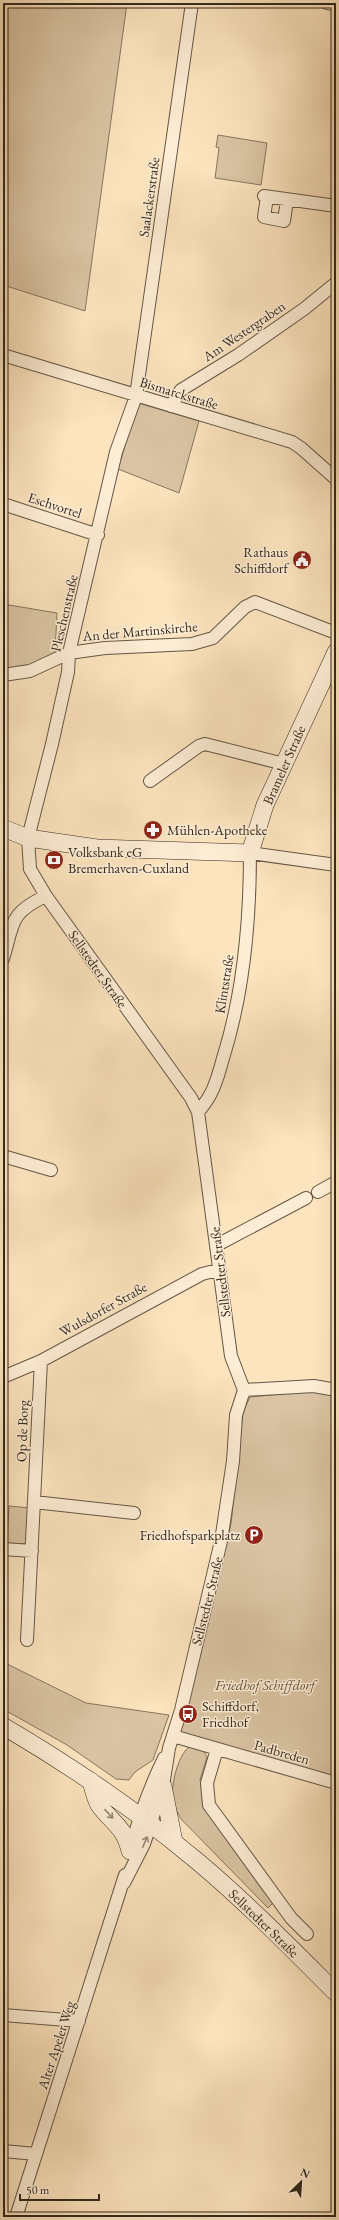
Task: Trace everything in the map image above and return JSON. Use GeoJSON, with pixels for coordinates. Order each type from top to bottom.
{"type":"FeatureCollection","features":[{"type":"Feature","properties":{"kind":"main road","name":"Brameler Straße"},"geometry":{"type":"LineString","coordinates":[[250,854],[265,805],[336,652]]}},
{"type":"Feature","properties":{"kind":"main road"},"geometry":{"type":"LineString","coordinates":[[3,828],[28,838],[115,850],[250,854]]}},
{"type":"Feature","properties":{"kind":"main road"},"geometry":{"type":"LineString","coordinates":[[3,1726],[91,1781],[146,1820]]}},
{"type":"Feature","properties":{"kind":"main road"},"geometry":{"type":"LineString","coordinates":[[91,1781],[99,1804],[117,1823],[127,1838],[130,1851]]}},
{"type":"Feature","properties":{"kind":"main road"},"geometry":{"type":"LineString","coordinates":[[163,1786],[174,1842]]}},
{"type":"Feature","properties":{"kind":"main road","name":"Sellstedter Straße"},"geometry":{"type":"LineString","coordinates":[[146,1820],[231,1890],[336,1993]]}},
{"type":"Feature","properties":{"kind":"street","name":"Saalackerstraße"},"geometry":{"type":"LineString","coordinates":[[136,396],[192,3]]}},
{"type":"Feature","properties":{"kind":"street"},"geometry":{"type":"LineString","coordinates":[[327,3],[336,5]]}},
{"type":"Feature","properties":{"kind":"street"},"geometry":{"type":"LineString","coordinates":[[288,200],[284,221],[264,217],[266,197],[336,206]]}},
{"type":"Feature","properties":{"kind":"street","name":"Am Westergraben"},"geometry":{"type":"LineString","coordinates":[[170,406],[181,390],[244,351],[304,309],[336,283]]}},
{"type":"Feature","properties":{"kind":"street","name":"Bismarckstraße"},"geometry":{"type":"LineString","coordinates":[[3,355],[292,442],[301,448],[336,479]]}},
{"type":"Feature","properties":{"kind":"street","name":"Pleschenstraße"},"geometry":{"type":"LineString","coordinates":[[28,838],[52,744],[68,672],[69,653],[98,535],[116,452],[136,396]]}},
{"type":"Feature","properties":{"kind":"street","name":"Eschvortel"},"geometry":{"type":"LineString","coordinates":[[3,504],[98,535]]}},
{"type":"Feature","properties":{"kind":"street","name":"An der Martinskirche"},"geometry":{"type":"LineString","coordinates":[[3,676],[30,672],[69,653],[105,648],[192,644],[214,638],[245,607],[255,602],[336,633]]}},
{"type":"Feature","properties":{"kind":"street"},"geometry":{"type":"LineString","coordinates":[[150,781],[199,746],[205,744],[284,764]]}},
{"type":"Feature","properties":{"kind":"street","name":"Sellstedter Straße"},"geometry":{"type":"LineString","coordinates":[[28,838],[30,869],[46,896],[191,1098],[198,1112],[217,1245],[218,1270],[231,1356],[244,1390],[236,1414],[234,1461],[221,1541],[171,1742],[163,1786],[146,1820]]}},
{"type":"Feature","properties":{"kind":"street"},"geometry":{"type":"LineString","coordinates":[[250,854],[336,865]]}},
{"type":"Feature","properties":{"kind":"street","name":"Klintstraße"},"geometry":{"type":"LineString","coordinates":[[198,1112],[210,1095],[231,1031],[240,986],[246,934],[250,891],[250,854]]}},
{"type":"Feature","properties":{"kind":"street"},"geometry":{"type":"LineString","coordinates":[[3,959],[16,915],[29,904],[46,896]]}},
{"type":"Feature","properties":{"kind":"street"},"geometry":{"type":"LineString","coordinates":[[3,1156],[51,1170]]}},
{"type":"Feature","properties":{"kind":"street"},"geometry":{"type":"LineString","coordinates":[[318,1192],[336,1182]]}},
{"type":"Feature","properties":{"kind":"street"},"geometry":{"type":"LineString","coordinates":[[217,1245],[306,1198]]}},
{"type":"Feature","properties":{"kind":"street","name":"Wulsdorfer Straße"},"geometry":{"type":"LineString","coordinates":[[3,1376],[40,1361],[202,1274],[218,1270]]}},
{"type":"Feature","properties":{"kind":"street","name":"Op de Borg"},"geometry":{"type":"LineString","coordinates":[[27,1640],[40,1361]]}},
{"type":"Feature","properties":{"kind":"street"},"geometry":{"type":"LineString","coordinates":[[244,1390],[314,1386],[336,1390]]}},
{"type":"Feature","properties":{"kind":"street"},"geometry":{"type":"LineString","coordinates":[[34,1502],[134,1513]]}},
{"type":"Feature","properties":{"kind":"street"},"geometry":{"type":"LineString","coordinates":[[3,1549],[32,1551]]}},
{"type":"Feature","properties":{"kind":"street","name":"Sellstedter Straße"},"geometry":{"type":"LineString","coordinates":[[146,1820],[150,1786],[171,1742]]}},
{"type":"Feature","properties":{"kind":"street","name":"Padbreden"},"geometry":{"type":"LineString","coordinates":[[171,1742],[217,1749],[336,1783]]}},
{"type":"Feature","properties":{"kind":"street","name":"Sellstedter Straße"},"geometry":{"type":"LineString","coordinates":[[217,1749],[207,1783],[209,1805],[291,1918],[307,1934]]}},
{"type":"Feature","properties":{"kind":"street","name":"Alter Apeler Weg"},"geometry":{"type":"LineString","coordinates":[[16,2217],[124,1883],[130,1851],[146,1820]]}},
{"type":"Feature","properties":{"kind":"street","name":"Alter Apeler Weg"},"geometry":{"type":"LineString","coordinates":[[124,1883],[144,1844],[146,1820]]}},
{"type":"Feature","properties":{"kind":"street"},"geometry":{"type":"LineString","coordinates":[[3,2015],[79,2021]]}},
{"type":"Feature","properties":{"kind":"street"},"geometry":{"type":"LineString","coordinates":[[3,2151],[36,2154]]}},
{"type":"Feature","properties":{"kind":"green space"},"geometry":{"type":"Polygon","coordinates":[[[3,3],[127,3],[85,311],[3,285],[3,3]]]}},
{"type":"Feature","properties":{"kind":"green space"},"geometry":{"type":"Polygon","coordinates":[[[218,135],[267,143],[261,185],[215,178],[219,148],[216,147],[218,135]]]}},
{"type":"Feature","properties":{"kind":"green space"},"geometry":{"type":"Polygon","coordinates":[[[138,403],[199,421],[179,493],[118,469],[138,403]]]}},
{"type":"Feature","properties":{"kind":"green space"},"geometry":{"type":"Polygon","coordinates":[[[3,604],[57,613],[55,655],[28,667],[3,670],[3,604]]]}},
{"type":"Feature","properties":{"kind":"green space","name":"Friedhof Schiffdorf"},"geometry":{"type":"Polygon","coordinates":[[[313,1391],[336,1396],[336,1777],[179,1736],[231,1524],[243,1412],[250,1397],[313,1391]]]}},
{"type":"Feature","properties":{"kind":"green space"},"geometry":{"type":"Polygon","coordinates":[[[9,1506],[30,1508],[28,1544],[7,1543],[9,1506]]]}},
{"type":"Feature","properties":{"kind":"green space"},"geometry":{"type":"Polygon","coordinates":[[[3,1662],[86,1703],[169,1715],[153,1760],[135,1772],[129,1780],[116,1779],[67,1745],[3,1709],[3,1662]]]}},
{"type":"Feature","properties":{"kind":"green space"},"geometry":{"type":"Polygon","coordinates":[[[189,1747],[200,1749],[207,1757],[200,1780],[205,1806],[273,1903],[268,1908],[181,1819],[176,1810],[172,1795],[174,1780],[181,1757],[189,1747]]]}},
{"type":"Feature","properties":{"kind":"place","name":"Rathaus Schiffdorf"},"geometry":{"type":"Point","coordinates":[302,560]}},
{"type":"Feature","properties":{"kind":"place","name":"Mühlen-Apotheke"},"geometry":{"type":"Point","coordinates":[153,830]}},
{"type":"Feature","properties":{"kind":"place","name":"Volksbank eG Bremerhaven-Cuxland"},"geometry":{"type":"Point","coordinates":[54,860]}},
{"type":"Feature","properties":{"kind":"place","name":"Friedhofsparkplatz"},"geometry":{"type":"Point","coordinates":[254,1535]}},
{"type":"Feature","properties":{"kind":"place","name":"Schiffdorf, Friedhof"},"geometry":{"type":"Point","coordinates":[188,1714]}}]}
